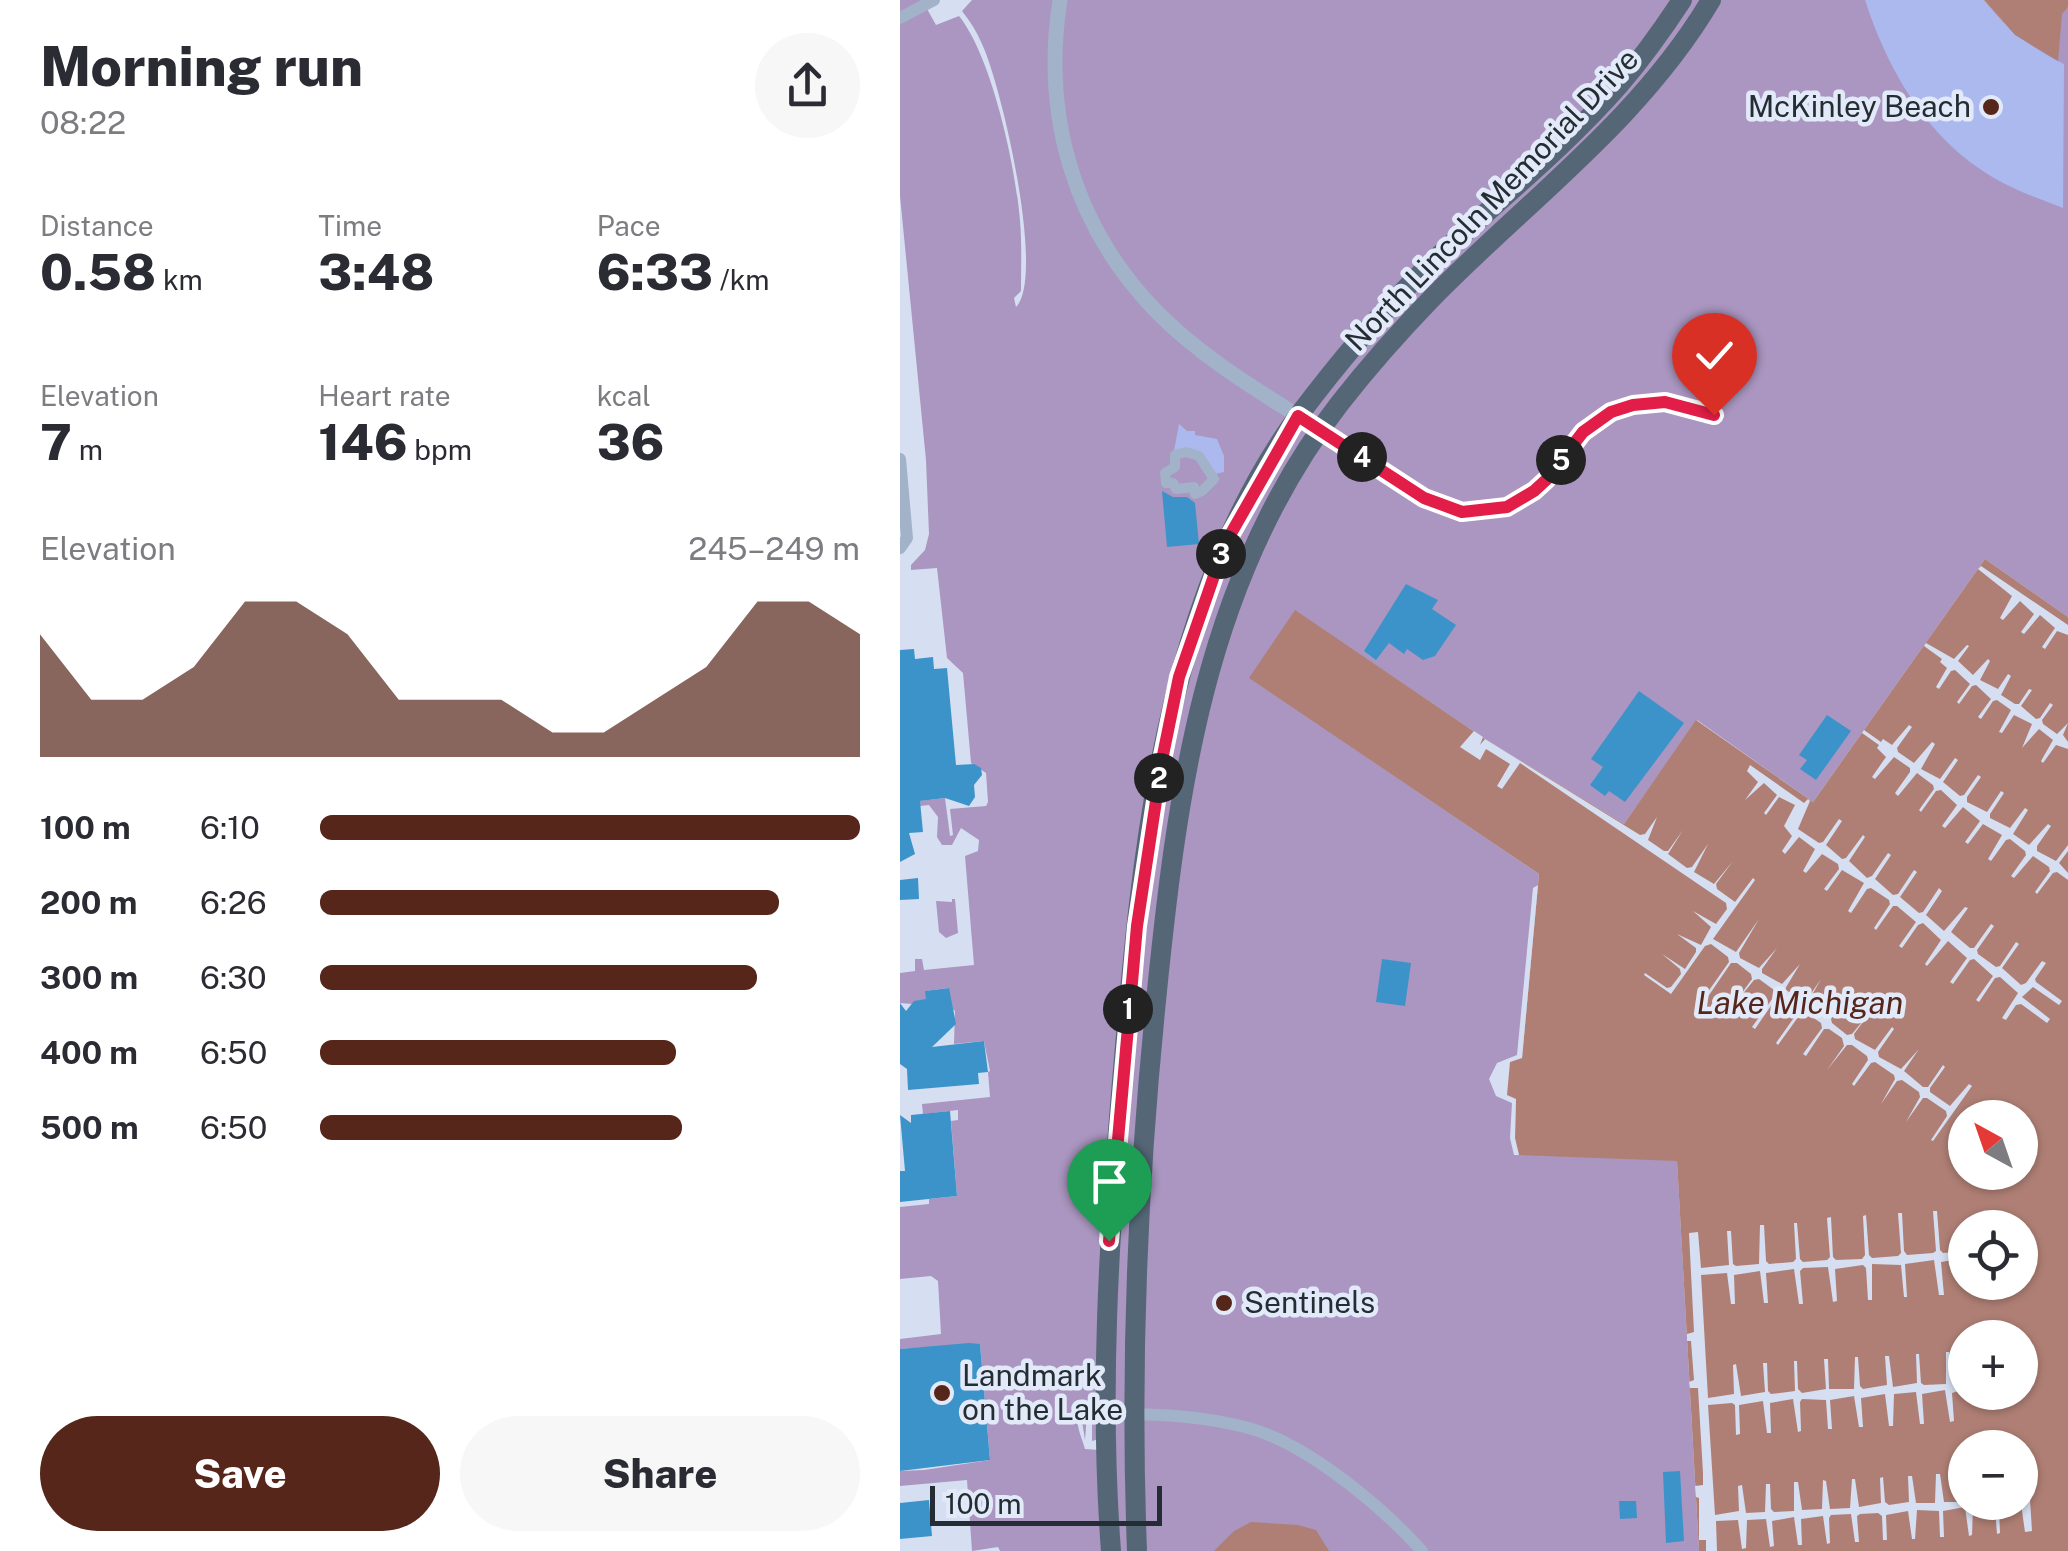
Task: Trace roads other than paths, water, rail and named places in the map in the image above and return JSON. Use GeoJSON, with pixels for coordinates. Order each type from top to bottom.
{"type":"FeatureCollection","features":[{"type":"Feature","properties":{"kind":"main road","name":"North Lincoln Memorial Drive"},"geometry":{"type":"LineString","coordinates":[[1111,1551],[1105,1414],[1110,1213],[1137,926],[1179,677],[1225,544],[1298,416],[1358,340],[1418,276],[1619,85],[1682,0]]}},
{"type":"Feature","properties":{"kind":"main road","name":"North Lincoln Memorial Drive"},"geometry":{"type":"LineString","coordinates":[[1138,1551],[1132,1414],[1143,1133],[1173,854],[1200,703],[1226,610],[1248,554],[1320,430],[1377,357],[1434,296],[1530,208],[1644,94],[1685,41],[1710,0]]}},
{"type":"Feature","properties":{"kind":"street"},"geometry":{"type":"LineString","coordinates":[[1060,0],[1053,75],[1059,126],[1078,188],[1101,237],[1141,294],[1166,320],[1203,351],[1320,430],[1442,507],[1477,512],[1507,507],[1534,491],[1583,432],[1611,412],[1665,402],[1714,415]]}},
{"type":"Feature","properties":{"kind":"street"},"geometry":{"type":"LineString","coordinates":[[904,10],[929,3]]}},
{"type":"Feature","properties":{"kind":"street"},"geometry":{"type":"LineString","coordinates":[[1186,452],[1201,459],[1214,479],[1202,492],[1194,494],[1194,488],[1176,489],[1173,483],[1166,482],[1165,473],[1174,468],[1174,455],[1186,452]]}},
{"type":"Feature","properties":{"kind":"street"},"geometry":{"type":"LineString","coordinates":[[900,459],[903,545]]}},
{"type":"Feature","properties":{"kind":"street"},"geometry":{"type":"LineString","coordinates":[[1105,1414],[1195,1417],[1256,1430],[1321,1463],[1387,1516],[1422,1551]]}},
{"type":"Feature","properties":{"kind":"water"},"geometry":{"type":"Polygon","coordinates":[[[1984,0],[2068,0],[2062,14],[2058,61],[2015,35],[1984,0]]]}},
{"type":"Feature","properties":{"kind":"water","name":"Lake Michigan"},"geometry":{"type":"Polygon","coordinates":[[[1985,559],[2068,617],[2068,1551],[1699,1551],[1677,1161],[1519,1155],[1515,1138],[1516,1100],[1500,1092],[1497,1084],[1499,1069],[1522,1058],[1539,874],[1249,678],[1295,610],[1485,739],[1624,824],[1696,720],[1813,802],[1985,559]]]}},
{"type":"Feature","properties":{"kind":"water"},"geometry":{"type":"Polygon","coordinates":[[[1251,1522],[1316,1530],[1329,1551],[1214,1551],[1234,1531],[1251,1522]]]}},
{"type":"Feature","properties":{"kind":"place","name":"McKinley Beach"},"geometry":{"type":"Point","coordinates":[1991,107]}},
{"type":"Feature","properties":{"kind":"place","name":"Sentinels"},"geometry":{"type":"Point","coordinates":[1224,1303]}},
{"type":"Feature","properties":{"kind":"place","name":"Landmark on the Lake"},"geometry":{"type":"Point","coordinates":[942,1393]}}]}
